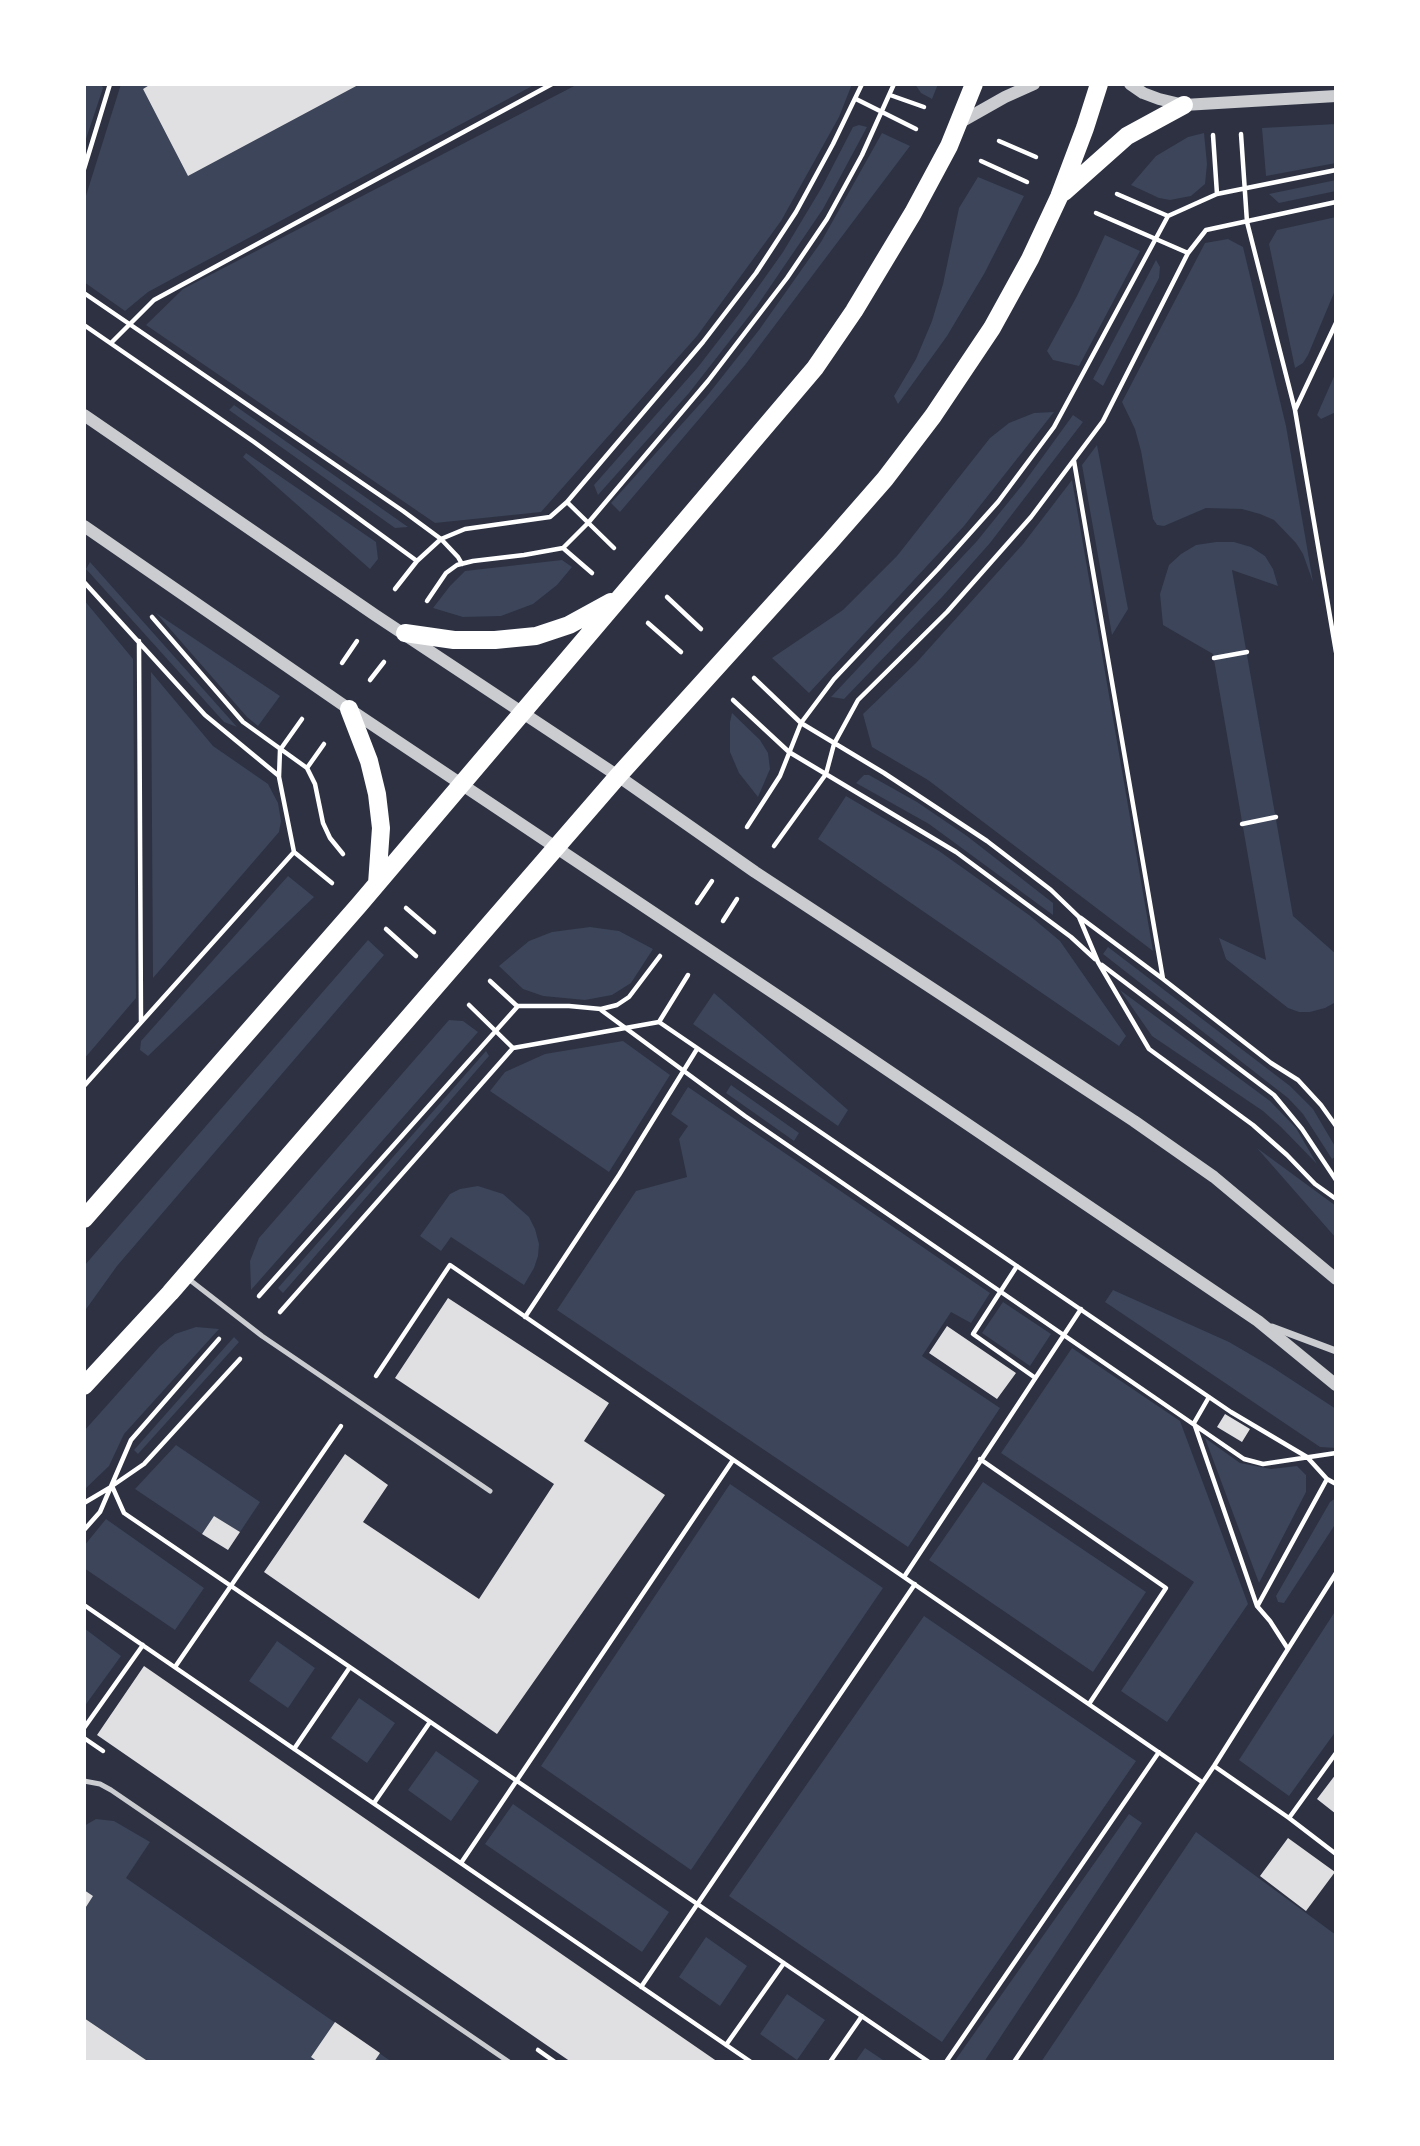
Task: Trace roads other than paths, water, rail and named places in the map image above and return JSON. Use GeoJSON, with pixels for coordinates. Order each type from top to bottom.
{"type":"FeatureCollection","features":[{"type":"Feature","properties":{"kind":"main road"},"geometry":{"type":"LineString","coordinates":[[84,1219],[377,884],[815,368],[867,291],[949,146],[974,84]]}},
{"type":"Feature","properties":{"kind":"main road"},"geometry":{"type":"LineString","coordinates":[[84,1386],[185,1276],[461,954],[618,776],[885,479],[933,416],[992,328],[1030,259],[1059,197],[1074,175],[1099,84]]}},
{"type":"Feature","properties":{"kind":"main road"},"geometry":{"type":"LineString","coordinates":[[1074,175],[1127,136],[1184,105]]}},
{"type":"Feature","properties":{"kind":"main road"},"geometry":{"type":"LineString","coordinates":[[405,633],[454,640],[536,636],[569,625],[620,597]]}},
{"type":"Feature","properties":{"kind":"main road"},"geometry":{"type":"LineString","coordinates":[[349,709],[369,761],[377,794],[381,828],[377,884]]}},
{"type":"Feature","properties":{"kind":"street"},"geometry":{"type":"LineString","coordinates":[[959,123],[1034,84]]}},
{"type":"Feature","properties":{"kind":"street"},"geometry":{"type":"LineString","coordinates":[[1130,84],[1143,93],[1184,105],[1336,96]]}},
{"type":"Feature","properties":{"kind":"street"},"geometry":{"type":"LineString","coordinates":[[84,415],[375,615],[523,711],[730,854],[1184,1156],[1214,1177],[1336,1279]]}},
{"type":"Feature","properties":{"kind":"street"},"geometry":{"type":"LineString","coordinates":[[84,526],[349,709],[1258,1321],[1336,1385]]}},
{"type":"Feature","properties":{"kind":"street"},"geometry":{"type":"LineString","coordinates":[[1258,1321],[1336,1351]]}},
{"type":"Feature","properties":{"kind":"lane"},"geometry":{"type":"LineString","coordinates":[[185,1276],[261,1336],[490,1491]]}},
{"type":"Feature","properties":{"kind":"lane"},"geometry":{"type":"LineString","coordinates":[[84,1781],[100,1784],[111,1790],[509,2062]]}}]}
